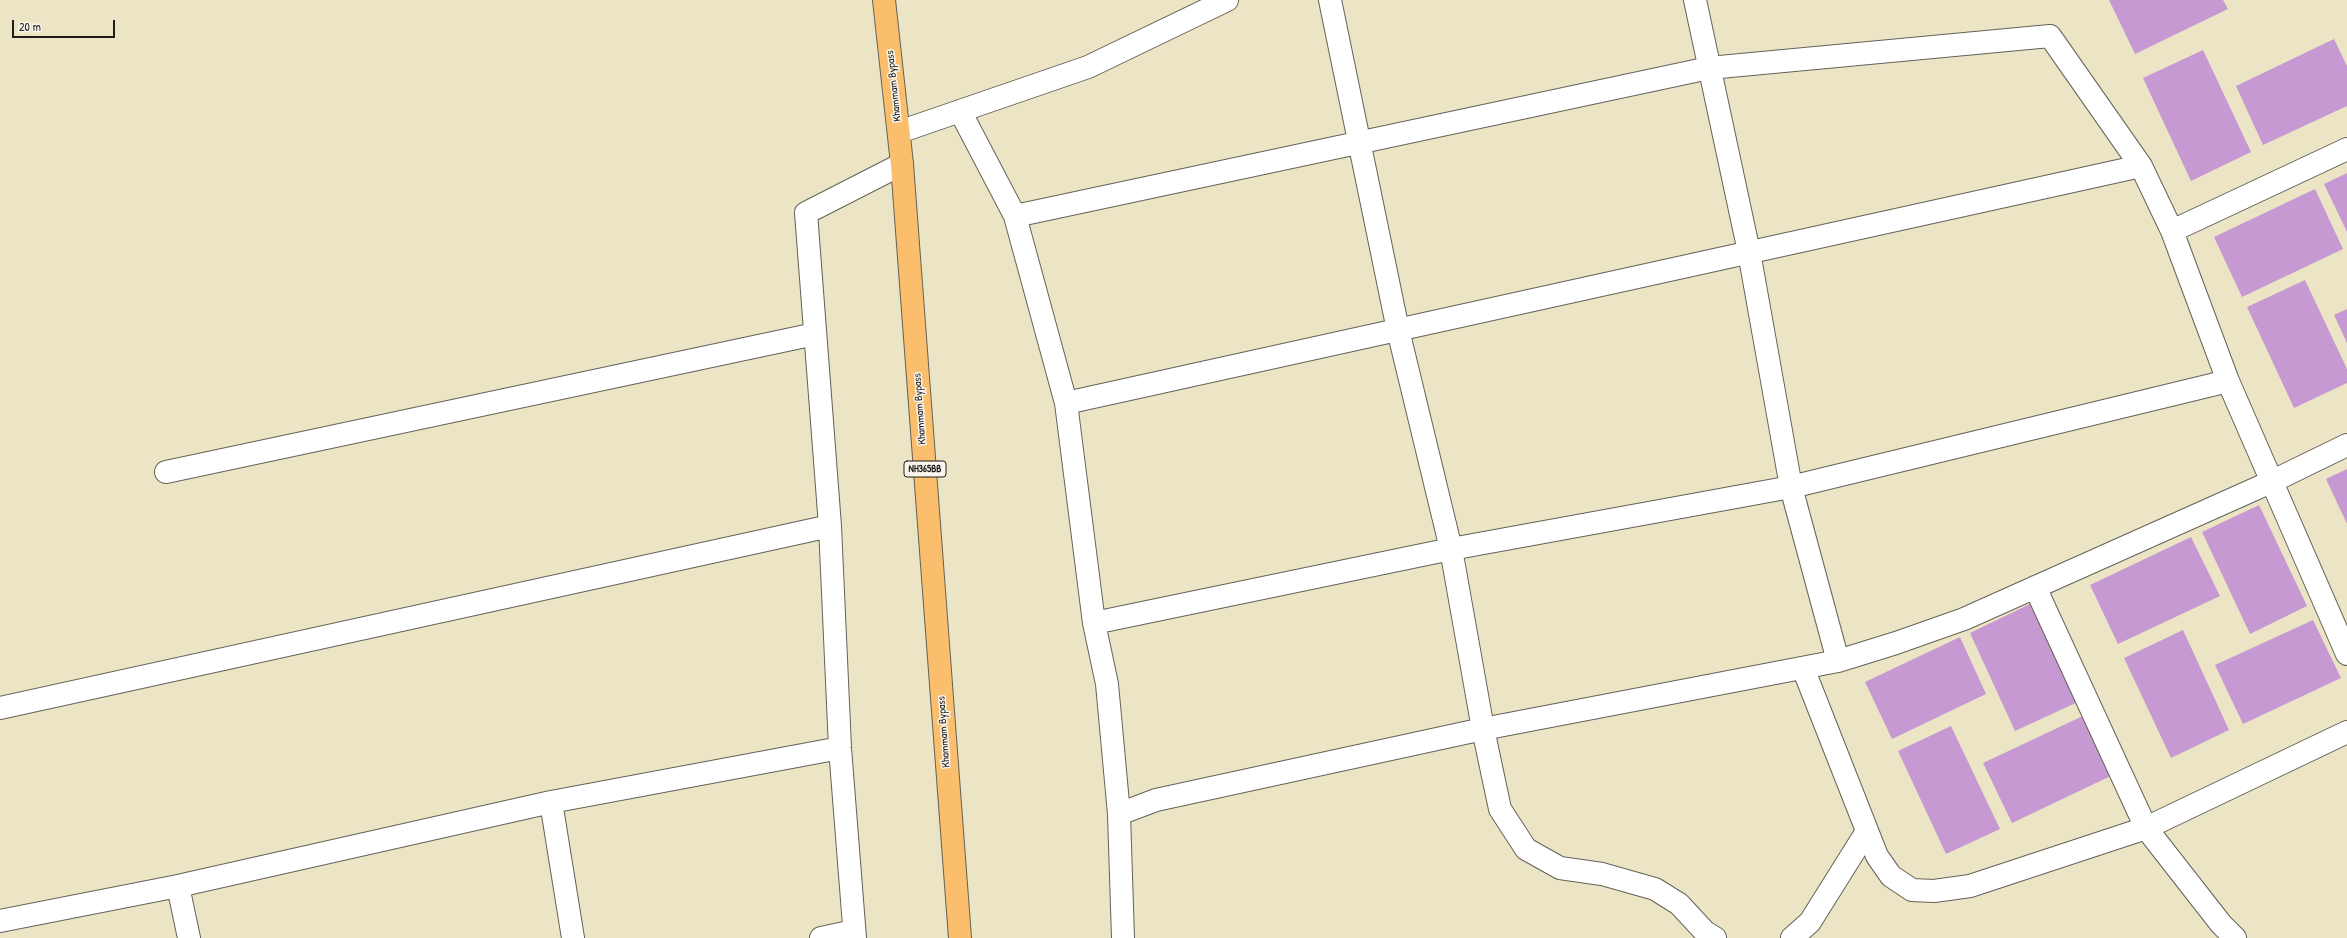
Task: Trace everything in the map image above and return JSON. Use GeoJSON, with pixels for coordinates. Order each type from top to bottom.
{"type":"FeatureCollection","features":[{"type":"Feature","properties":{"kind":"highway","name":"Khammam Bypass"},"geometry":{"type":"LineString","coordinates":[[884,0],[902,164],[960,938]]}},
{"type":"Feature","properties":{"kind":"street"},"geometry":{"type":"LineString","coordinates":[[898,132],[1088,67],[1227,0]]}},
{"type":"Feature","properties":{"kind":"street"},"geometry":{"type":"LineString","coordinates":[[1330,0],[1398,330],[1451,550],[1483,729],[1500,808],[1526,849],[1560,868],[1602,874],[1656,888],[1679,904],[1705,932],[1715,938]]}},
{"type":"Feature","properties":{"kind":"street"},"geometry":{"type":"LineString","coordinates":[[1695,0],[1749,252],[1791,487],[1838,661]]}},
{"type":"Feature","properties":{"kind":"street"},"geometry":{"type":"LineString","coordinates":[[1015,216],[1709,68],[2050,36],[2141,166],[2172,231],[2228,381],[2273,481],[2347,654]]}},
{"type":"Feature","properties":{"kind":"street"},"geometry":{"type":"LineString","coordinates":[[960,111],[1015,216],[1066,403],[1094,623],[1107,684],[1119,814],[1123,938]]}},
{"type":"Feature","properties":{"kind":"street"},"geometry":{"type":"LineString","coordinates":[[2172,231],[2347,149]]}},
{"type":"Feature","properties":{"kind":"street"},"geometry":{"type":"LineString","coordinates":[[821,938],[855,935],[840,748],[830,526],[806,213],[902,164]]}},
{"type":"Feature","properties":{"kind":"street"},"geometry":{"type":"LineString","coordinates":[[1066,403],[2141,166]]}},
{"type":"Feature","properties":{"kind":"street"},"geometry":{"type":"LineString","coordinates":[[166,472],[815,334]]}},
{"type":"Feature","properties":{"kind":"street"},"geometry":{"type":"LineString","coordinates":[[1094,623],[1451,550],[1791,487],[2228,381]]}},
{"type":"Feature","properties":{"kind":"street"},"geometry":{"type":"LineString","coordinates":[[1119,814],[1156,800],[1483,729],[1838,661],[1896,643],[1964,619],[2273,481],[2347,445]]}},
{"type":"Feature","properties":{"kind":"street"},"geometry":{"type":"LineString","coordinates":[[0,708],[830,526]]}},
{"type":"Feature","properties":{"kind":"street"},"geometry":{"type":"LineString","coordinates":[[2035,587],[2146,828],[2221,924],[2235,938]]}},
{"type":"Feature","properties":{"kind":"street"},"geometry":{"type":"LineString","coordinates":[[1803,668],[1877,856],[1891,876],[1912,890],[1934,892],[1970,886],[2146,828],[2347,732]]}},
{"type":"Feature","properties":{"kind":"street"},"geometry":{"type":"LineString","coordinates":[[0,921],[178,886],[551,802],[840,748]]}},
{"type":"Feature","properties":{"kind":"street"},"geometry":{"type":"LineString","coordinates":[[551,802],[574,938]]}},
{"type":"Feature","properties":{"kind":"street"},"geometry":{"type":"LineString","coordinates":[[1792,938],[1810,922],[1867,831]]}},
{"type":"Feature","properties":{"kind":"street"},"geometry":{"type":"LineString","coordinates":[[178,886],[189,938]]}},
{"type":"Feature","properties":{"kind":"building"},"geometry":{"type":"Polygon","coordinates":[[[2109,0],[2223,0],[2228,9],[2135,54],[2109,0]]]}},
{"type":"Feature","properties":{"kind":"building"},"geometry":{"type":"Polygon","coordinates":[[[2334,39],[2347,66],[2347,106],[2263,145],[2236,86],[2334,39]]]}},
{"type":"Feature","properties":{"kind":"building"},"geometry":{"type":"Polygon","coordinates":[[[2203,50],[2251,152],[2191,181],[2143,78],[2203,50]]]}},
{"type":"Feature","properties":{"kind":"building"},"geometry":{"type":"Polygon","coordinates":[[[2347,173],[2347,232],[2324,184],[2347,173]]]}},
{"type":"Feature","properties":{"kind":"building"},"geometry":{"type":"Polygon","coordinates":[[[2315,189],[2343,249],[2242,297],[2214,237],[2315,189]]]}},
{"type":"Feature","properties":{"kind":"building"},"geometry":{"type":"Polygon","coordinates":[[[2305,280],[2347,369],[2347,383],[2294,408],[2247,307],[2305,280]]]}},
{"type":"Feature","properties":{"kind":"building"},"geometry":{"type":"Polygon","coordinates":[[[2347,309],[2347,343],[2334,315],[2347,309]]]}},
{"type":"Feature","properties":{"kind":"building"},"geometry":{"type":"Polygon","coordinates":[[[2347,469],[2347,524],[2326,479],[2347,469]]]}},
{"type":"Feature","properties":{"kind":"building"},"geometry":{"type":"Polygon","coordinates":[[[2259,505],[2307,606],[2250,634],[2202,532],[2259,505]]]}},
{"type":"Feature","properties":{"kind":"building"},"geometry":{"type":"Polygon","coordinates":[[[2191,537],[2220,596],[2118,644],[2090,585],[2191,537]]]}},
{"type":"Feature","properties":{"kind":"building"},"geometry":{"type":"Polygon","coordinates":[[[2034,602],[2080,701],[2015,731],[1970,633],[2034,602]]]}},
{"type":"Feature","properties":{"kind":"building"},"geometry":{"type":"Polygon","coordinates":[[[2313,620],[2341,678],[2243,724],[2215,665],[2313,620]]]}},
{"type":"Feature","properties":{"kind":"building"},"geometry":{"type":"Polygon","coordinates":[[[2183,630],[2229,730],[2171,758],[2124,658],[2183,630]]]}},
{"type":"Feature","properties":{"kind":"building"},"geometry":{"type":"Polygon","coordinates":[[[1960,637],[1986,694],[1892,739],[1865,682],[1960,637]]]}},
{"type":"Feature","properties":{"kind":"building"},"geometry":{"type":"Polygon","coordinates":[[[2087,714],[2115,774],[2012,823],[1983,763],[2087,714]]]}},
{"type":"Feature","properties":{"kind":"building"},"geometry":{"type":"Polygon","coordinates":[[[1951,726],[2000,829],[1946,854],[1898,751],[1951,726]]]}}]}
